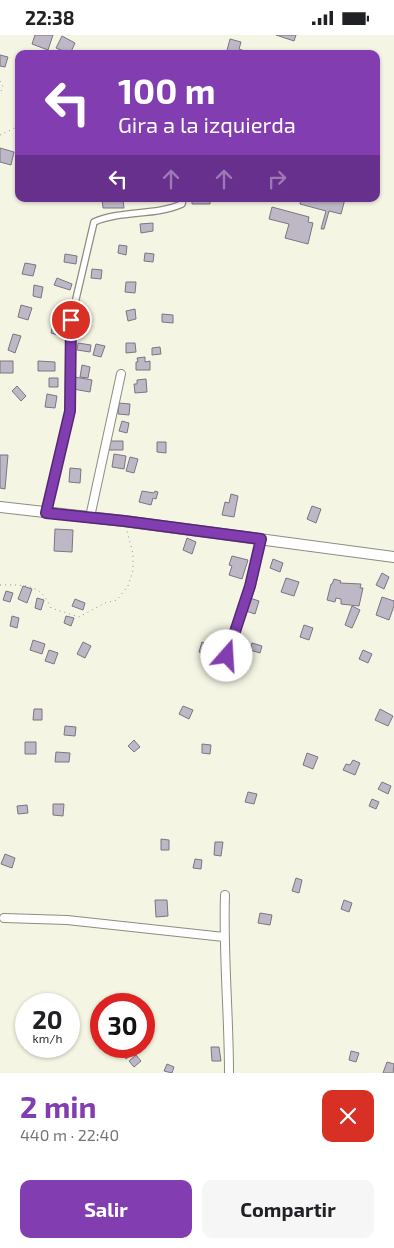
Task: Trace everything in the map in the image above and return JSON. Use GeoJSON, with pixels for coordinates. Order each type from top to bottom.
{"type":"FeatureCollection","features":[{"type":"Feature","properties":{"kind":"street"},"geometry":{"type":"LineString","coordinates":[[46,513],[70,411],[71,320],[94,222],[107,217],[171,209],[182,202]]}},
{"type":"Feature","properties":{"kind":"street"},"geometry":{"type":"LineString","coordinates":[[90,517],[122,374]]}},
{"type":"Feature","properties":{"kind":"street"},"geometry":{"type":"LineString","coordinates":[[0,507],[124,521],[394,557]]}},
{"type":"Feature","properties":{"kind":"street"},"geometry":{"type":"LineString","coordinates":[[227,656],[250,586],[261,539]]}},
{"type":"Feature","properties":{"kind":"street"},"geometry":{"type":"LineString","coordinates":[[225,895],[224,937],[229,1015],[229,1073]]}},
{"type":"Feature","properties":{"kind":"street"},"geometry":{"type":"LineString","coordinates":[[4,918],[67,920],[224,937]]}},
{"type":"Feature","properties":{"kind":"path"},"geometry":{"type":"LineString","coordinates":[[0,81],[3,87],[0,93]]}},
{"type":"Feature","properties":{"kind":"path"},"geometry":{"type":"LineString","coordinates":[[0,135],[15,128]]}},
{"type":"Feature","properties":{"kind":"path"},"geometry":{"type":"LineString","coordinates":[[0,585],[27,585],[46,597],[51,608],[79,617],[105,603],[117,600],[128,586],[133,570],[133,554],[124,521]]}},
{"type":"Feature","properties":{"kind":"building"},"geometry":{"type":"Polygon","coordinates":[[[35,35],[53,35],[48,50],[32,44],[35,35]]]}},
{"type":"Feature","properties":{"kind":"building"},"geometry":{"type":"Polygon","coordinates":[[[276,35],[296,35],[294,41],[276,35]]]}},
{"type":"Feature","properties":{"kind":"building"},"geometry":{"type":"Polygon","coordinates":[[[62,36],[75,43],[72,50],[56,48],[62,36]]]}},
{"type":"Feature","properties":{"kind":"building"},"geometry":{"type":"Polygon","coordinates":[[[230,39],[241,42],[239,49],[242,50],[227,50],[230,39]]]}},
{"type":"Feature","properties":{"kind":"building"},"geometry":{"type":"Polygon","coordinates":[[[0,55],[8,57],[5,67],[0,66],[0,55]]]}},
{"type":"Feature","properties":{"kind":"building"},"geometry":{"type":"Polygon","coordinates":[[[0,148],[14,152],[11,165],[0,162],[0,148]]]}},
{"type":"Feature","properties":{"kind":"building"},"geometry":{"type":"Polygon","coordinates":[[[102,202],[123,202],[124,208],[103,208],[102,202]]]}},
{"type":"Feature","properties":{"kind":"building"},"geometry":{"type":"Polygon","coordinates":[[[192,202],[210,202],[210,204],[192,204],[192,202]]]}},
{"type":"Feature","properties":{"kind":"building"},"geometry":{"type":"Polygon","coordinates":[[[300,202],[344,202],[341,214],[329,211],[324,229],[321,229],[326,211],[300,204],[300,202]]]}},
{"type":"Feature","properties":{"kind":"building"},"geometry":{"type":"Polygon","coordinates":[[[272,207],[309,217],[308,222],[313,223],[308,244],[285,238],[289,224],[269,219],[272,207]]]}},
{"type":"Feature","properties":{"kind":"building"},"geometry":{"type":"Polygon","coordinates":[[[153,223],[153,231],[141,233],[140,224],[153,223]]]}},
{"type":"Feature","properties":{"kind":"building"},"geometry":{"type":"Polygon","coordinates":[[[119,245],[127,246],[126,255],[118,253],[119,245]]]}},
{"type":"Feature","properties":{"kind":"building"},"geometry":{"type":"Polygon","coordinates":[[[145,253],[154,254],[153,262],[144,261],[145,253]]]}},
{"type":"Feature","properties":{"kind":"building"},"geometry":{"type":"Polygon","coordinates":[[[65,254],[77,256],[76,264],[64,262],[65,254]]]}},
{"type":"Feature","properties":{"kind":"building"},"geometry":{"type":"Polygon","coordinates":[[[25,263],[36,265],[33,276],[22,274],[25,263]]]}},
{"type":"Feature","properties":{"kind":"building"},"geometry":{"type":"Polygon","coordinates":[[[92,269],[102,270],[101,279],[91,278],[92,269]]]}},
{"type":"Feature","properties":{"kind":"building"},"geometry":{"type":"Polygon","coordinates":[[[57,278],[72,284],[70,290],[54,285],[57,278]]]}},
{"type":"Feature","properties":{"kind":"building"},"geometry":{"type":"Polygon","coordinates":[[[126,282],[136,282],[135,293],[125,292],[126,282]]]}},
{"type":"Feature","properties":{"kind":"building"},"geometry":{"type":"Polygon","coordinates":[[[34,285],[43,287],[41,298],[33,296],[34,285]]]}},
{"type":"Feature","properties":{"kind":"building"},"geometry":{"type":"Polygon","coordinates":[[[21,305],[32,308],[28,320],[18,317],[21,305]]]}},
{"type":"Feature","properties":{"kind":"building"},"geometry":{"type":"Polygon","coordinates":[[[135,309],[136,319],[128,321],[126,311],[135,309]]]}},
{"type":"Feature","properties":{"kind":"building"},"geometry":{"type":"Polygon","coordinates":[[[162,314],[173,315],[173,323],[162,322],[162,314]]]}},
{"type":"Feature","properties":{"kind":"building"},"geometry":{"type":"Polygon","coordinates":[[[53,324],[63,327],[61,336],[51,333],[53,324]]]}},
{"type":"Feature","properties":{"kind":"building"},"geometry":{"type":"Polygon","coordinates":[[[13,334],[21,336],[15,353],[8,350],[13,334]]]}},
{"type":"Feature","properties":{"kind":"building"},"geometry":{"type":"Polygon","coordinates":[[[78,343],[91,345],[90,352],[77,350],[78,343]]]}},
{"type":"Feature","properties":{"kind":"building"},"geometry":{"type":"Polygon","coordinates":[[[126,343],[135,343],[136,352],[126,353],[126,343]]]}},
{"type":"Feature","properties":{"kind":"building"},"geometry":{"type":"Polygon","coordinates":[[[96,344],[105,346],[101,357],[93,355],[96,344]]]}},
{"type":"Feature","properties":{"kind":"building"},"geometry":{"type":"Polygon","coordinates":[[[160,347],[161,354],[152,355],[152,348],[160,347]]]}},
{"type":"Feature","properties":{"kind":"building"},"geometry":{"type":"Polygon","coordinates":[[[145,357],[145,362],[150,361],[150,370],[136,370],[137,358],[145,357]]]}},
{"type":"Feature","properties":{"kind":"building"},"geometry":{"type":"Polygon","coordinates":[[[0,361],[13,361],[13,373],[0,373],[0,361]]]}},
{"type":"Feature","properties":{"kind":"building"},"geometry":{"type":"Polygon","coordinates":[[[38,361],[55,362],[55,371],[38,371],[38,361]]]}},
{"type":"Feature","properties":{"kind":"building"},"geometry":{"type":"Polygon","coordinates":[[[82,365],[90,367],[88,378],[80,377],[82,365]]]}},
{"type":"Feature","properties":{"kind":"building"},"geometry":{"type":"Polygon","coordinates":[[[75,377],[92,380],[90,392],[73,389],[75,377]]]}},
{"type":"Feature","properties":{"kind":"building"},"geometry":{"type":"Polygon","coordinates":[[[49,378],[58,378],[58,387],[49,387],[49,378]]]}},
{"type":"Feature","properties":{"kind":"building"},"geometry":{"type":"Polygon","coordinates":[[[146,379],[147,392],[135,393],[134,384],[137,384],[137,380],[146,379]]]}},
{"type":"Feature","properties":{"kind":"building"},"geometry":{"type":"Polygon","coordinates":[[[17,386],[26,396],[21,401],[12,391],[17,386]]]}},
{"type":"Feature","properties":{"kind":"building"},"geometry":{"type":"Polygon","coordinates":[[[47,394],[57,396],[55,408],[45,407],[47,394]]]}},
{"type":"Feature","properties":{"kind":"building"},"geometry":{"type":"Polygon","coordinates":[[[119,403],[130,404],[129,415],[118,414],[119,403]]]}},
{"type":"Feature","properties":{"kind":"building"},"geometry":{"type":"Polygon","coordinates":[[[122,421],[129,423],[127,433],[119,431],[122,421]]]}},
{"type":"Feature","properties":{"kind":"building"},"geometry":{"type":"Polygon","coordinates":[[[108,441],[123,441],[123,450],[108,450],[108,441]]]}},
{"type":"Feature","properties":{"kind":"building"},"geometry":{"type":"Polygon","coordinates":[[[157,442],[166,442],[166,453],[157,452],[157,442]]]}},
{"type":"Feature","properties":{"kind":"building"},"geometry":{"type":"Polygon","coordinates":[[[114,454],[126,456],[124,469],[112,467],[114,454]]]}},
{"type":"Feature","properties":{"kind":"building"},"geometry":{"type":"Polygon","coordinates":[[[0,455],[8,455],[5,489],[0,488],[0,455]]]}},
{"type":"Feature","properties":{"kind":"building"},"geometry":{"type":"Polygon","coordinates":[[[130,457],[138,459],[134,473],[126,471],[130,457]]]}},
{"type":"Feature","properties":{"kind":"building"},"geometry":{"type":"Polygon","coordinates":[[[70,468],[81,469],[80,483],[69,482],[70,468]]]}},
{"type":"Feature","properties":{"kind":"building"},"geometry":{"type":"Polygon","coordinates":[[[142,491],[158,492],[156,499],[153,498],[151,505],[139,502],[142,491]]]}},
{"type":"Feature","properties":{"kind":"building"},"geometry":{"type":"Polygon","coordinates":[[[231,494],[238,496],[234,517],[222,515],[225,502],[229,503],[231,494]]]}},
{"type":"Feature","properties":{"kind":"building"},"geometry":{"type":"Polygon","coordinates":[[[312,506],[321,509],[316,523],[307,519],[312,506]]]}},
{"type":"Feature","properties":{"kind":"building"},"geometry":{"type":"Polygon","coordinates":[[[55,529],[73,530],[72,552],[54,551],[55,529]]]}},
{"type":"Feature","properties":{"kind":"building"},"geometry":{"type":"Polygon","coordinates":[[[187,538],[196,542],[192,554],[183,550],[187,538]]]}},
{"type":"Feature","properties":{"kind":"building"},"geometry":{"type":"Polygon","coordinates":[[[232,556],[248,560],[242,579],[229,575],[232,566],[229,565],[232,556]]]}},
{"type":"Feature","properties":{"kind":"building"},"geometry":{"type":"Polygon","coordinates":[[[273,559],[283,563],[280,572],[270,568],[273,559]]]}},
{"type":"Feature","properties":{"kind":"building"},"geometry":{"type":"Polygon","coordinates":[[[382,573],[389,577],[384,589],[376,585],[382,573]]]}},
{"type":"Feature","properties":{"kind":"building"},"geometry":{"type":"Polygon","coordinates":[[[286,578],[299,582],[294,596],[281,592],[286,578]]]}},
{"type":"Feature","properties":{"kind":"building"},"geometry":{"type":"Polygon","coordinates":[[[334,579],[341,581],[340,583],[361,584],[360,588],[363,588],[359,606],[341,604],[341,599],[336,598],[335,602],[327,600],[334,579]]]}},
{"type":"Feature","properties":{"kind":"building"},"geometry":{"type":"Polygon","coordinates":[[[23,586],[32,589],[27,603],[18,599],[23,586]]]}},
{"type":"Feature","properties":{"kind":"building"},"geometry":{"type":"Polygon","coordinates":[[[6,591],[13,593],[10,602],[3,600],[6,591]]]}},
{"type":"Feature","properties":{"kind":"building"},"geometry":{"type":"Polygon","coordinates":[[[382,597],[394,601],[389,620],[376,615],[382,597]]]}},
{"type":"Feature","properties":{"kind":"building"},"geometry":{"type":"Polygon","coordinates":[[[37,598],[44,600],[41,610],[35,608],[37,598]]]}},
{"type":"Feature","properties":{"kind":"building"},"geometry":{"type":"Polygon","coordinates":[[[250,598],[259,601],[255,614],[246,611],[250,598]]]}},
{"type":"Feature","properties":{"kind":"building"},"geometry":{"type":"Polygon","coordinates":[[[75,599],[85,603],[83,610],[72,606],[75,599]]]}},
{"type":"Feature","properties":{"kind":"building"},"geometry":{"type":"Polygon","coordinates":[[[352,606],[360,610],[352,628],[345,625],[352,606]]]}},
{"type":"Feature","properties":{"kind":"building"},"geometry":{"type":"Polygon","coordinates":[[[12,616],[19,618],[17,628],[10,626],[12,616]]]}},
{"type":"Feature","properties":{"kind":"building"},"geometry":{"type":"Polygon","coordinates":[[[66,616],[74,618],[71,626],[64,623],[66,616]]]}},
{"type":"Feature","properties":{"kind":"building"},"geometry":{"type":"Polygon","coordinates":[[[304,625],[313,628],[309,640],[300,637],[304,625]]]}},
{"type":"Feature","properties":{"kind":"building"},"geometry":{"type":"Polygon","coordinates":[[[33,640],[45,644],[42,654],[30,650],[33,640]]]}},
{"type":"Feature","properties":{"kind":"building"},"geometry":{"type":"Polygon","coordinates":[[[83,642],[91,646],[85,658],[77,654],[83,642]]]}},
{"type":"Feature","properties":{"kind":"building"},"geometry":{"type":"Polygon","coordinates":[[[202,642],[217,648],[213,657],[199,652],[202,642]]]}},
{"type":"Feature","properties":{"kind":"building"},"geometry":{"type":"Polygon","coordinates":[[[252,643],[262,646],[260,653],[250,650],[252,643]]]}},
{"type":"Feature","properties":{"kind":"building"},"geometry":{"type":"Polygon","coordinates":[[[49,650],[58,653],[54,664],[45,661],[49,650]]]}},
{"type":"Feature","properties":{"kind":"building"},"geometry":{"type":"Polygon","coordinates":[[[363,650],[372,654],[368,663],[359,659],[363,650]]]}},
{"type":"Feature","properties":{"kind":"building"},"geometry":{"type":"Polygon","coordinates":[[[183,706],[193,710],[189,719],[179,714],[183,706]]]}},
{"type":"Feature","properties":{"kind":"building"},"geometry":{"type":"Polygon","coordinates":[[[34,709],[42,709],[42,720],[33,720],[34,709]]]}},
{"type":"Feature","properties":{"kind":"building"},"geometry":{"type":"Polygon","coordinates":[[[380,709],[393,716],[388,726],[375,720],[380,709]]]}},
{"type":"Feature","properties":{"kind":"building"},"geometry":{"type":"Polygon","coordinates":[[[65,726],[76,727],[75,736],[64,735],[65,726]]]}},
{"type":"Feature","properties":{"kind":"building"},"geometry":{"type":"Polygon","coordinates":[[[134,740],[140,747],[134,752],[128,746],[134,740]]]}},
{"type":"Feature","properties":{"kind":"building"},"geometry":{"type":"Polygon","coordinates":[[[25,742],[36,742],[36,754],[25,754],[25,742]]]}},
{"type":"Feature","properties":{"kind":"building"},"geometry":{"type":"Polygon","coordinates":[[[202,744],[211,745],[210,754],[202,753],[202,744]]]}},
{"type":"Feature","properties":{"kind":"building"},"geometry":{"type":"Polygon","coordinates":[[[56,752],[70,753],[69,762],[55,762],[56,752]]]}},
{"type":"Feature","properties":{"kind":"building"},"geometry":{"type":"Polygon","coordinates":[[[307,753],[318,757],[313,769],[303,765],[307,753]]]}},
{"type":"Feature","properties":{"kind":"building"},"geometry":{"type":"Polygon","coordinates":[[[353,760],[360,763],[355,775],[343,770],[346,764],[350,765],[353,760]]]}},
{"type":"Feature","properties":{"kind":"building"},"geometry":{"type":"Polygon","coordinates":[[[382,782],[391,786],[388,794],[378,789],[382,782]]]}},
{"type":"Feature","properties":{"kind":"building"},"geometry":{"type":"Polygon","coordinates":[[[248,792],[257,794],[254,804],[245,802],[248,792]]]}},
{"type":"Feature","properties":{"kind":"building"},"geometry":{"type":"Polygon","coordinates":[[[372,799],[379,802],[376,809],[369,806],[372,799]]]}},
{"type":"Feature","properties":{"kind":"building"},"geometry":{"type":"Polygon","coordinates":[[[53,804],[64,804],[63,816],[53,815],[53,804]]]}},
{"type":"Feature","properties":{"kind":"building"},"geometry":{"type":"Polygon","coordinates":[[[27,805],[28,813],[18,814],[17,806],[27,805]]]}},
{"type":"Feature","properties":{"kind":"building"},"geometry":{"type":"Polygon","coordinates":[[[161,839],[169,840],[169,850],[161,850],[161,839]]]}},
{"type":"Feature","properties":{"kind":"building"},"geometry":{"type":"Polygon","coordinates":[[[215,842],[223,842],[221,856],[214,855],[215,842]]]}},
{"type":"Feature","properties":{"kind":"building"},"geometry":{"type":"Polygon","coordinates":[[[5,854],[15,858],[12,868],[1,864],[5,854]]]}},
{"type":"Feature","properties":{"kind":"building"},"geometry":{"type":"Polygon","coordinates":[[[195,859],[202,860],[201,869],[193,868],[195,859]]]}},
{"type":"Feature","properties":{"kind":"building"},"geometry":{"type":"Polygon","coordinates":[[[296,878],[302,880],[299,893],[292,891],[296,878]]]}},
{"type":"Feature","properties":{"kind":"building"},"geometry":{"type":"Polygon","coordinates":[[[155,900],[167,900],[168,916],[156,917],[155,900]]]}},
{"type":"Feature","properties":{"kind":"building"},"geometry":{"type":"Polygon","coordinates":[[[344,900],[352,903],[349,912],[341,909],[344,900]]]}},
{"type":"Feature","properties":{"kind":"building"},"geometry":{"type":"Polygon","coordinates":[[[260,913],[272,915],[270,925],[258,923],[260,913]]]}},
{"type":"Feature","properties":{"kind":"building"},"geometry":{"type":"Polygon","coordinates":[[[211,1047],[219,1047],[221,1061],[212,1061],[211,1047]]]}},
{"type":"Feature","properties":{"kind":"building"},"geometry":{"type":"Polygon","coordinates":[[[351,1051],[359,1053],[356,1062],[349,1060],[351,1051]]]}},
{"type":"Feature","properties":{"kind":"building"},"geometry":{"type":"Polygon","coordinates":[[[132,1058],[138,1058],[141,1061],[134,1067],[129,1061],[132,1058]]]}},
{"type":"Feature","properties":{"kind":"building"},"geometry":{"type":"Polygon","coordinates":[[[387,1062],[394,1064],[393,1073],[383,1073],[387,1062]]]}},
{"type":"Feature","properties":{"kind":"building"},"geometry":{"type":"Polygon","coordinates":[[[167,1064],[174,1067],[172,1073],[164,1071],[167,1064]]]}},
{"type":"Feature","properties":{"kind":"route"},"geometry":{"type":"LineString","coordinates":[[71,320],[70,411],[46,513],[261,539],[250,586],[227,656]]}}]}
